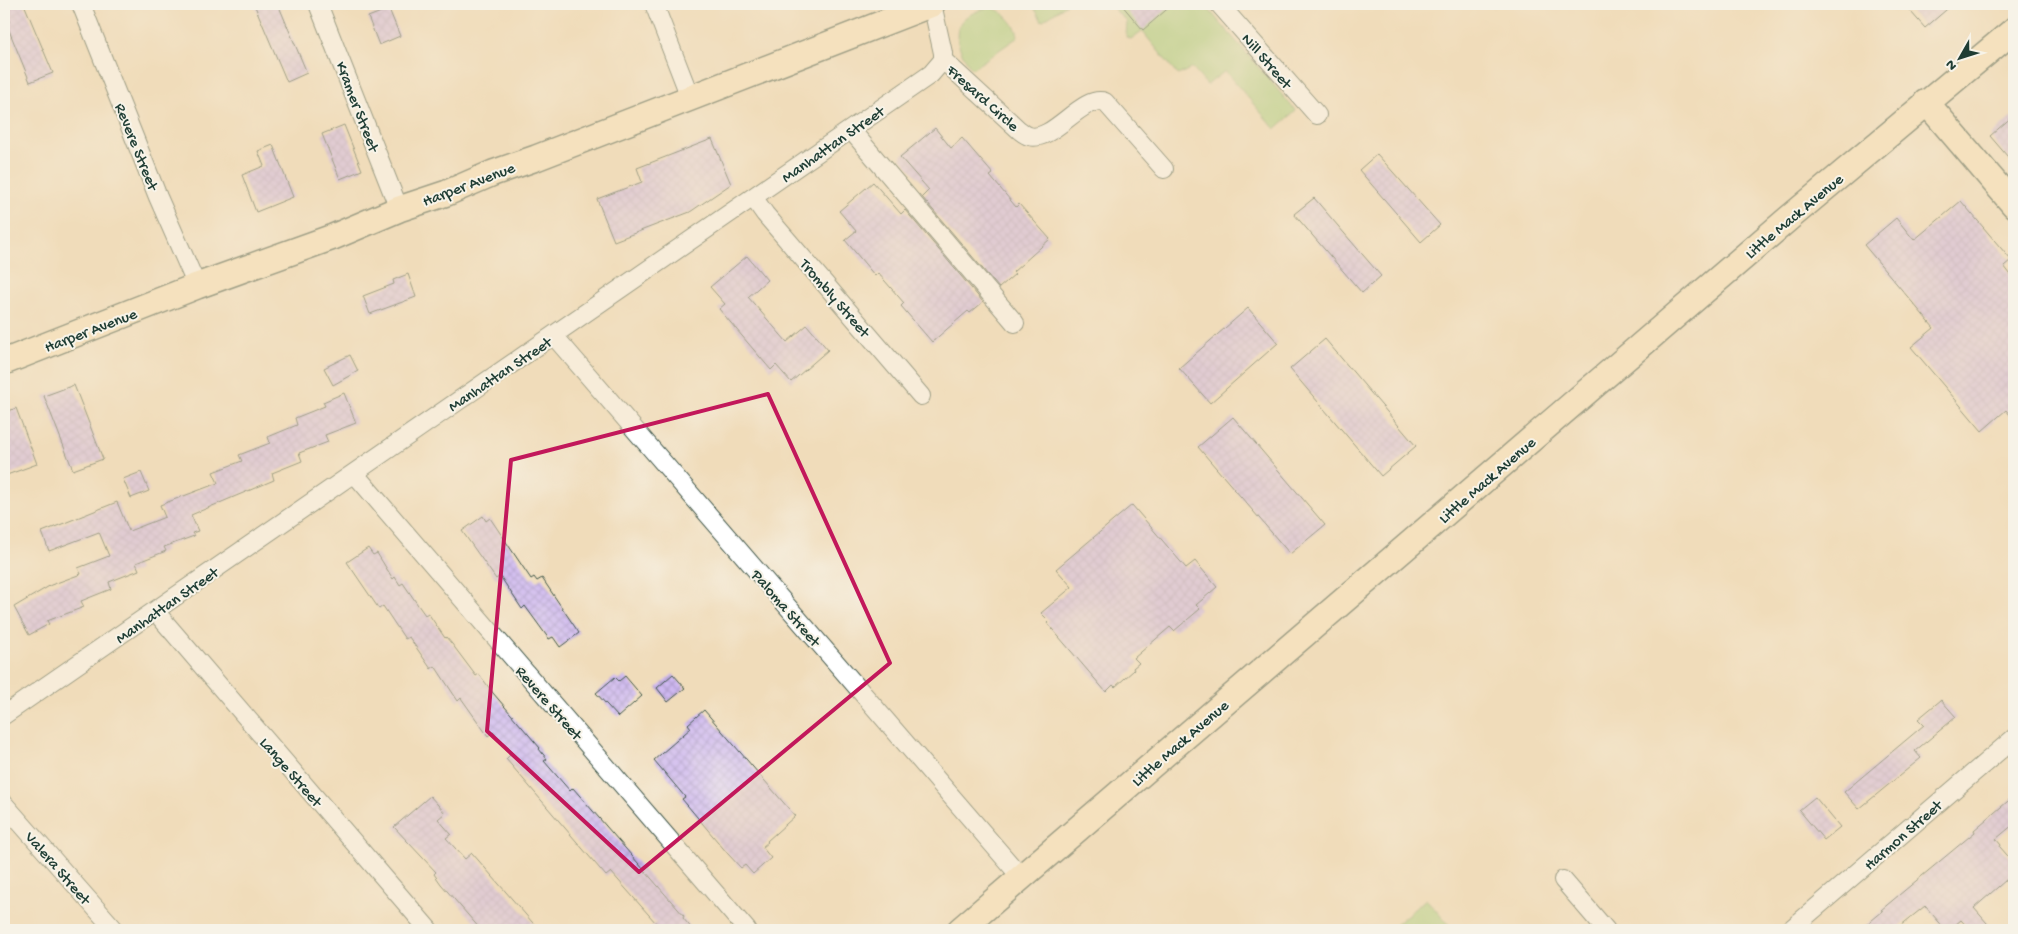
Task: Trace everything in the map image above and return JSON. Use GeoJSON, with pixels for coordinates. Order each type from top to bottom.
{"type":"FeatureCollection","features":[{"type":"Feature","properties":{"kind":"main road","name":"Harper Avenue"},"geometry":{"type":"LineString","coordinates":[[4,362],[197,286],[333,237],[399,209],[447,193],[493,173],[932,4]]}},
{"type":"Feature","properties":{"kind":"main road","name":"Little Mack Avenue"},"geometry":{"type":"LineString","coordinates":[[960,930],[1926,102],[2014,30]]}},
{"type":"Feature","properties":{"kind":"main road"},"geometry":{"type":"LineString","coordinates":[[1926,102],[2014,205]]}},
{"type":"Feature","properties":{"kind":"street","name":"Revere Street"},"geometry":{"type":"LineString","coordinates":[[81,4],[158,197],[197,286]]}},
{"type":"Feature","properties":{"kind":"street","name":"Kramer Street"},"geometry":{"type":"LineString","coordinates":[[318,4],[399,209]]}},
{"type":"Feature","properties":{"kind":"street"},"geometry":{"type":"LineString","coordinates":[[654,4],[690,97]]}},
{"type":"Feature","properties":{"kind":"street"},"geometry":{"type":"LineString","coordinates":[[932,4],[942,40],[943,60]]}},
{"type":"Feature","properties":{"kind":"street","name":"Nill Street"},"geometry":{"type":"LineString","coordinates":[[1219,4],[1317,115]]}},
{"type":"Feature","properties":{"kind":"street","name":"Manhattan Street"},"geometry":{"type":"LineString","coordinates":[[4,715],[931,74],[943,60]]}},
{"type":"Feature","properties":{"kind":"street","name":"Fresard Circle"},"geometry":{"type":"LineString","coordinates":[[943,60],[1018,130],[1028,136],[1042,134],[1094,101],[1100,100],[1105,102],[1164,169]]}},
{"type":"Feature","properties":{"kind":"street"},"geometry":{"type":"LineString","coordinates":[[850,130],[1015,323]]}},
{"type":"Feature","properties":{"kind":"street","name":"Trombly Street"},"geometry":{"type":"LineString","coordinates":[[753,197],[765,214],[921,396]]}},
{"type":"Feature","properties":{"kind":"street","name":"Paloma Street"},"geometry":{"type":"LineString","coordinates":[[554,336],[1021,877]]}},
{"type":"Feature","properties":{"kind":"street","name":"Revere Street"},"geometry":{"type":"LineString","coordinates":[[354,473],[747,930]]}},
{"type":"Feature","properties":{"kind":"street","name":"Lange Street"},"geometry":{"type":"LineString","coordinates":[[155,611],[429,930]]}},
{"type":"Feature","properties":{"kind":"street","name":"Harmon Street"},"geometry":{"type":"LineString","coordinates":[[1790,930],[2014,738]]}},
{"type":"Feature","properties":{"kind":"street","name":"Valera Street"},"geometry":{"type":"LineString","coordinates":[[4,804],[115,930]]}},
{"type":"Feature","properties":{"kind":"street"},"geometry":{"type":"LineString","coordinates":[[1563,880],[1606,930]]}},
{"type":"Feature","properties":{"kind":"highlighted area"},"geometry":{"type":"Polygon","coordinates":[[[768,394],[890,663],[639,872],[487,731],[511,460],[768,394]]]}},
{"type":"Feature","properties":{"kind":"green space"},"geometry":{"type":"Polygon","coordinates":[[[1032,4],[1067,4],[1042,21],[1032,4]]]}},
{"type":"Feature","properties":{"kind":"green space"},"geometry":{"type":"Polygon","coordinates":[[[1109,4],[1204,4],[1296,111],[1275,129],[1225,71],[1207,85],[1192,68],[1178,75],[1142,31],[1131,39],[1127,38],[1127,22],[1109,4]]]}},
{"type":"Feature","properties":{"kind":"green space"},"geometry":{"type":"Polygon","coordinates":[[[989,7],[1004,14],[1012,22],[1018,37],[972,69],[959,47],[958,28],[963,19],[989,7]]]}},
{"type":"Feature","properties":{"kind":"green space"},"geometry":{"type":"Polygon","coordinates":[[[1426,899],[1453,930],[1389,930],[1426,899]]]}},
{"type":"Feature","properties":{"kind":"building"},"geometry":{"type":"Polygon","coordinates":[[[4,4],[24,4],[53,73],[30,82],[6,23],[10,21],[4,4]]]}},
{"type":"Feature","properties":{"kind":"building"},"geometry":{"type":"Polygon","coordinates":[[[254,4],[278,4],[307,73],[287,82],[254,4]]]}},
{"type":"Feature","properties":{"kind":"building"},"geometry":{"type":"Polygon","coordinates":[[[1121,4],[1173,4],[1143,30],[1121,4]]]}},
{"type":"Feature","properties":{"kind":"building"},"geometry":{"type":"Polygon","coordinates":[[[1904,4],[1953,4],[1925,28],[1904,4]]]}},
{"type":"Feature","properties":{"kind":"building"},"geometry":{"type":"Polygon","coordinates":[[[389,9],[400,36],[379,45],[368,17],[389,9]]]}},
{"type":"Feature","properties":{"kind":"building"},"geometry":{"type":"Polygon","coordinates":[[[2014,115],[2014,164],[1990,136],[2014,115]]]}},
{"type":"Feature","properties":{"kind":"building"},"geometry":{"type":"Polygon","coordinates":[[[344,125],[362,170],[340,179],[322,134],[344,125]]]}},
{"type":"Feature","properties":{"kind":"building"},"geometry":{"type":"Polygon","coordinates":[[[935,128],[951,148],[962,138],[993,174],[990,176],[1016,207],[1019,204],[1050,239],[1013,272],[1015,274],[999,288],[922,197],[929,190],[900,157],[935,128]]]}},
{"type":"Feature","properties":{"kind":"building"},"geometry":{"type":"Polygon","coordinates":[[[712,139],[731,184],[690,212],[614,241],[597,199],[642,182],[637,168],[712,139]]]}},
{"type":"Feature","properties":{"kind":"building"},"geometry":{"type":"Polygon","coordinates":[[[273,145],[293,197],[256,212],[242,175],[264,166],[258,151],[273,145]]]}},
{"type":"Feature","properties":{"kind":"building"},"geometry":{"type":"Polygon","coordinates":[[[1377,154],[1440,225],[1421,242],[1359,170],[1377,154]]]}},
{"type":"Feature","properties":{"kind":"building"},"geometry":{"type":"Polygon","coordinates":[[[873,182],[901,214],[905,210],[983,302],[970,313],[968,311],[932,342],[901,306],[904,303],[878,273],[875,276],[845,240],[856,231],[839,211],[873,182]]]}},
{"type":"Feature","properties":{"kind":"building"},"geometry":{"type":"Polygon","coordinates":[[[1314,198],[1381,276],[1362,293],[1294,214],[1314,198]]]}},
{"type":"Feature","properties":{"kind":"building"},"geometry":{"type":"Polygon","coordinates":[[[1961,201],[2011,260],[2004,266],[2014,279],[2014,420],[2006,410],[1982,431],[1911,347],[1934,328],[1864,245],[1896,218],[1914,240],[1961,201]]]}},
{"type":"Feature","properties":{"kind":"building"},"geometry":{"type":"Polygon","coordinates":[[[747,256],[767,280],[748,297],[787,342],[807,325],[828,350],[791,382],[776,365],[771,370],[719,309],[725,304],[710,287],[747,256]]]}},
{"type":"Feature","properties":{"kind":"building"},"geometry":{"type":"Polygon","coordinates":[[[408,274],[416,297],[370,314],[363,296],[394,284],[393,280],[408,274]]]}},
{"type":"Feature","properties":{"kind":"building"},"geometry":{"type":"Polygon","coordinates":[[[1248,308],[1278,343],[1210,403],[1179,368],[1248,308]]]}},
{"type":"Feature","properties":{"kind":"building"},"geometry":{"type":"Polygon","coordinates":[[[1325,339],[1416,446],[1381,476],[1290,369],[1325,339]]]}},
{"type":"Feature","properties":{"kind":"building"},"geometry":{"type":"Polygon","coordinates":[[[350,355],[358,371],[333,385],[324,368],[350,355]]]}},
{"type":"Feature","properties":{"kind":"building"},"geometry":{"type":"Polygon","coordinates":[[[74,385],[103,459],[73,470],[44,396],[74,385]]]}},
{"type":"Feature","properties":{"kind":"building"},"geometry":{"type":"Polygon","coordinates":[[[344,393],[356,423],[325,435],[328,442],[299,453],[302,461],[272,473],[274,480],[191,515],[198,531],[192,533],[194,536],[164,547],[166,551],[136,563],[139,570],[109,582],[111,589],[81,601],[84,607],[47,621],[49,624],[29,635],[14,607],[51,585],[81,574],[78,568],[109,556],[99,532],[49,551],[42,532],[117,502],[129,531],[165,517],[160,505],[218,483],[213,472],[242,461],[239,455],[270,443],[268,437],[297,425],[295,418],[325,406],[323,402],[344,393]]]}},
{"type":"Feature","properties":{"kind":"building"},"geometry":{"type":"Polygon","coordinates":[[[16,408],[37,464],[4,476],[4,413],[16,408]]]}},
{"type":"Feature","properties":{"kind":"building"},"geometry":{"type":"Polygon","coordinates":[[[1233,417],[1325,525],[1290,554],[1198,447],[1233,417]]]}},
{"type":"Feature","properties":{"kind":"building"},"geometry":{"type":"Polygon","coordinates":[[[141,472],[149,491],[131,498],[123,479],[141,472]]]}},
{"type":"Feature","properties":{"kind":"building"},"geometry":{"type":"Polygon","coordinates":[[[1132,505],[1186,568],[1195,561],[1217,587],[1196,605],[1200,609],[1174,631],[1170,627],[1134,658],[1139,663],[1133,668],[1134,670],[1115,687],[1113,685],[1106,692],[1047,623],[1049,621],[1041,613],[1072,587],[1056,569],[1132,505]]]}},
{"type":"Feature","properties":{"kind":"building"},"geometry":{"type":"Polygon","coordinates":[[[483,516],[486,521],[490,518],[531,579],[534,577],[537,581],[542,578],[579,633],[560,647],[553,637],[549,639],[525,606],[522,609],[500,576],[496,579],[462,531],[483,516]]]}},
{"type":"Feature","properties":{"kind":"building"},"geometry":{"type":"Polygon","coordinates":[[[368,548],[373,555],[377,553],[393,579],[395,577],[400,585],[403,583],[425,615],[428,613],[445,638],[452,644],[476,676],[479,674],[540,748],[547,759],[544,761],[570,791],[573,788],[684,916],[683,918],[693,930],[647,930],[656,923],[611,872],[606,876],[506,759],[511,754],[493,732],[488,736],[461,698],[458,701],[435,666],[431,669],[409,637],[405,639],[383,606],[379,609],[347,562],[368,548]]]}},
{"type":"Feature","properties":{"kind":"building"},"geometry":{"type":"Polygon","coordinates":[[[673,674],[685,688],[668,702],[657,688],[673,674]]]}},
{"type":"Feature","properties":{"kind":"building"},"geometry":{"type":"Polygon","coordinates":[[[625,676],[642,696],[618,717],[596,693],[615,677],[619,681],[625,676]]]}},
{"type":"Feature","properties":{"kind":"building"},"geometry":{"type":"Polygon","coordinates":[[[1941,700],[1956,717],[1915,751],[1921,758],[1859,809],[1844,792],[1924,725],[1918,719],[1941,700]]]}},
{"type":"Feature","properties":{"kind":"building"},"geometry":{"type":"Polygon","coordinates":[[[704,710],[795,816],[762,847],[771,858],[753,874],[745,865],[741,868],[728,854],[682,799],[685,797],[654,760],[691,728],[688,724],[704,710]]]}},
{"type":"Feature","properties":{"kind":"building"},"geometry":{"type":"Polygon","coordinates":[[[430,796],[445,813],[438,819],[451,834],[446,838],[465,859],[472,853],[539,930],[481,930],[441,884],[434,874],[436,872],[394,827],[430,796]]]}},
{"type":"Feature","properties":{"kind":"building"},"geometry":{"type":"Polygon","coordinates":[[[2014,796],[2014,824],[1996,839],[2001,845],[2000,847],[2014,863],[2014,873],[1974,908],[1993,930],[1970,930],[1961,920],[1949,930],[1946,930],[1925,906],[1895,930],[1860,930],[1883,911],[1881,910],[1975,832],[1974,830],[2014,796]]]}},
{"type":"Feature","properties":{"kind":"building"},"geometry":{"type":"Polygon","coordinates":[[[1815,797],[1840,827],[1824,840],[1799,810],[1815,797]]]}}]}
